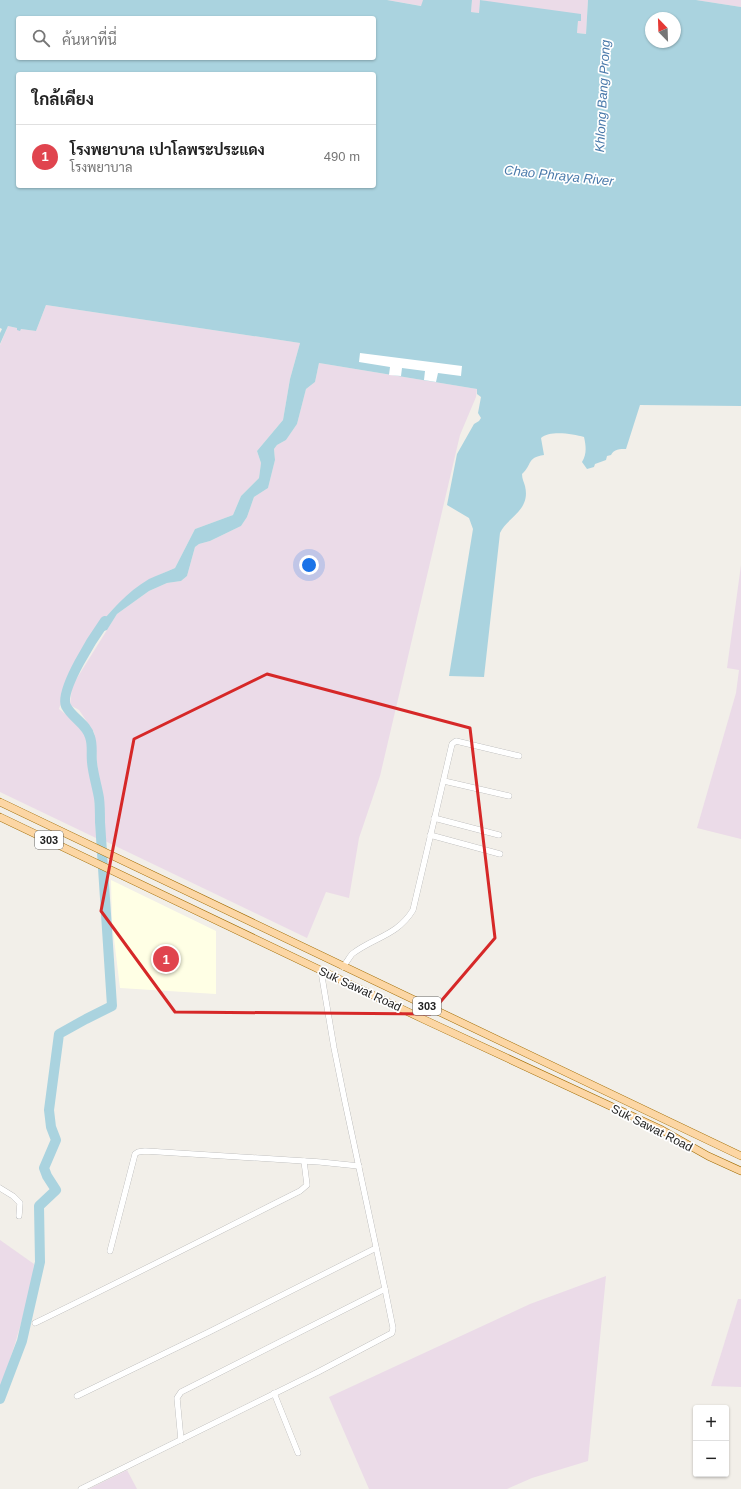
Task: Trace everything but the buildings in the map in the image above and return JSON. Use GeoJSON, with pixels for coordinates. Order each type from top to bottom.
{"type":"FeatureCollection","features":[{"type":"Feature","properties":{"kind":"main road","name":"Suk Sawat Road"},"geometry":{"type":"LineString","coordinates":[[0,802],[741,1156]]}},
{"type":"Feature","properties":{"kind":"main road","name":"Suk Sawat Road"},"geometry":{"type":"LineString","coordinates":[[0,817],[321,971],[662,1130],[692,1148],[741,1171]]}},
{"type":"Feature","properties":{"kind":"street"},"geometry":{"type":"LineString","coordinates":[[343,967],[351,955],[395,930],[408,918],[413,910],[452,744],[456,741],[519,756]]}},
{"type":"Feature","properties":{"kind":"street"},"geometry":{"type":"LineString","coordinates":[[444,781],[509,796]]}},
{"type":"Feature","properties":{"kind":"street"},"geometry":{"type":"LineString","coordinates":[[434,818],[499,835]]}},
{"type":"Feature","properties":{"kind":"street"},"geometry":{"type":"LineString","coordinates":[[430,835],[500,854]]}},
{"type":"Feature","properties":{"kind":"street"},"geometry":{"type":"LineString","coordinates":[[81,1489],[318,1372],[392,1333],[393,1328],[385,1289],[335,1056],[321,971]]}},
{"type":"Feature","properties":{"kind":"street"},"geometry":{"type":"LineString","coordinates":[[110,1251],[135,1154],[138,1152],[145,1151],[304,1161],[359,1166]]}},
{"type":"Feature","properties":{"kind":"street"},"geometry":{"type":"LineString","coordinates":[[35,1323],[109,1288],[300,1191],[307,1185],[304,1161]]}},
{"type":"Feature","properties":{"kind":"street"},"geometry":{"type":"LineString","coordinates":[[0,1188],[13,1196],[20,1204],[19,1216]]}},
{"type":"Feature","properties":{"kind":"street"},"geometry":{"type":"LineString","coordinates":[[77,1396],[376,1248]]}},
{"type":"Feature","properties":{"kind":"street"},"geometry":{"type":"LineString","coordinates":[[181,1440],[177,1398],[181,1392],[385,1289]]}},
{"type":"Feature","properties":{"kind":"street"},"geometry":{"type":"LineString","coordinates":[[274,1394],[298,1453]]}},
{"type":"Feature","properties":{"kind":"highlighted area"},"geometry":{"type":"Polygon","coordinates":[[[267,674],[470,728],[495,938],[430,1014],[175,1012],[101,911],[134,739],[267,674]]]}},
{"type":"Feature","properties":{"kind":"shaded area"},"geometry":{"type":"Polygon","coordinates":[[[387,0],[423,0],[422,6],[387,0]]]}},
{"type":"Feature","properties":{"kind":"shaded area"},"geometry":{"type":"Polygon","coordinates":[[[472,0],[480,0],[479,13],[471,12],[472,0]]]}},
{"type":"Feature","properties":{"kind":"shaded area"},"geometry":{"type":"Polygon","coordinates":[[[480,0],[588,0],[586,34],[577,33],[578,20],[480,0]]]}},
{"type":"Feature","properties":{"kind":"shaded area"},"geometry":{"type":"Polygon","coordinates":[[[696,0],[741,0],[741,7],[696,0]]]}},
{"type":"Feature","properties":{"kind":"shaded area"},"geometry":{"type":"Polygon","coordinates":[[[46,305],[300,343],[290,379],[283,420],[257,451],[261,463],[259,478],[241,496],[233,515],[195,529],[175,568],[150,579],[134,590],[113,609],[95,631],[73,665],[59,709],[92,735],[96,838],[0,792],[0,345],[8,326],[17,328],[17,330],[21,329],[36,331],[46,305]]]}},
{"type":"Feature","properties":{"kind":"shaded area"},"geometry":{"type":"Polygon","coordinates":[[[319,363],[477,389],[476,397],[460,435],[380,776],[359,838],[349,898],[326,892],[307,938],[105,841],[94,732],[79,710],[70,705],[72,686],[117,614],[149,591],[167,583],[181,581],[187,576],[195,547],[241,526],[247,517],[254,497],[268,488],[275,460],[274,449],[277,445],[286,440],[297,424],[306,389],[315,382],[319,363]]]}},
{"type":"Feature","properties":{"kind":"shaded area"},"geometry":{"type":"Polygon","coordinates":[[[741,565],[741,839],[697,828],[736,693],[739,670],[727,668],[741,565]]]}},
{"type":"Feature","properties":{"kind":"shaded area"},"geometry":{"type":"Polygon","coordinates":[[[111,880],[216,931],[216,994],[120,988],[112,922],[111,880]]]}},
{"type":"Feature","properties":{"kind":"shaded area"},"geometry":{"type":"Polygon","coordinates":[[[0,1240],[34,1264],[32,1285],[0,1389],[0,1240]]]}},
{"type":"Feature","properties":{"kind":"shaded area"},"geometry":{"type":"Polygon","coordinates":[[[606,1276],[588,1461],[532,1478],[507,1489],[369,1489],[329,1397],[530,1304],[606,1276]]]}},
{"type":"Feature","properties":{"kind":"shaded area"},"geometry":{"type":"Polygon","coordinates":[[[738,1299],[741,1299],[741,1387],[711,1386],[738,1299]]]}},
{"type":"Feature","properties":{"kind":"shaded area"},"geometry":{"type":"Polygon","coordinates":[[[127,1470],[137,1489],[89,1489],[127,1470]]]}},
{"type":"Feature","properties":{"kind":"water"},"geometry":{"type":"Polygon","coordinates":[[[0,0],[387,0],[421,6],[423,0],[472,0],[471,12],[479,13],[480,0],[581,14],[581,21],[578,21],[577,33],[586,34],[588,0],[696,0],[741,7],[741,406],[640,405],[626,449],[615,450],[611,455],[607,456],[606,460],[587,469],[582,462],[586,450],[584,437],[556,433],[541,438],[544,455],[538,456],[532,460],[522,474],[526,495],[525,502],[522,508],[503,527],[500,533],[484,677],[449,676],[473,529],[469,518],[447,505],[457,454],[474,424],[481,418],[478,413],[481,397],[477,394],[477,389],[319,363],[315,382],[306,389],[297,424],[286,440],[277,445],[274,449],[275,460],[268,488],[254,497],[247,517],[241,526],[210,541],[199,544],[195,547],[187,576],[181,581],[167,583],[149,591],[117,614],[107,630],[98,633],[95,631],[107,616],[119,602],[133,590],[149,579],[175,568],[195,529],[233,515],[241,496],[259,478],[261,463],[257,451],[283,420],[290,379],[300,343],[46,305],[36,331],[21,329],[20,331],[17,330],[17,328],[8,326],[0,344],[0,333],[2,329],[0,328],[0,0]]]}},
{"type":"Feature","properties":{"kind":"pier"},"geometry":{"type":"Polygon","coordinates":[[[360,353],[462,366],[461,376],[438,373],[436,382],[424,380],[425,371],[402,368],[401,376],[389,375],[390,367],[359,362],[360,353]]]}},
{"type":"Feature","properties":{"kind":"waterway"},"geometry":{"type":"LineString","coordinates":[[0,1399],[22,1341],[40,1262],[39,1206],[56,1190],[44,1168],[56,1140],[51,1127],[49,1110],[59,1034],[112,1006],[100,804],[92,759],[91,740],[86,728],[66,706],[65,698],[79,663],[105,621]]}},
{"type":"Feature","properties":{"kind":"place","name":"โรงพยาบาล เปาโลพระประแดง"},"geometry":{"type":"Point","coordinates":[166,959]}},
{"type":"Feature","properties":{"kind":"water label","name":"Khlong Bang Prong"},"geometry":{"type":"Point","coordinates":[602,96]}},
{"type":"Feature","properties":{"kind":"water label","name":"Chao Phraya River"},"geometry":{"type":"Point","coordinates":[559,175]}}]}
